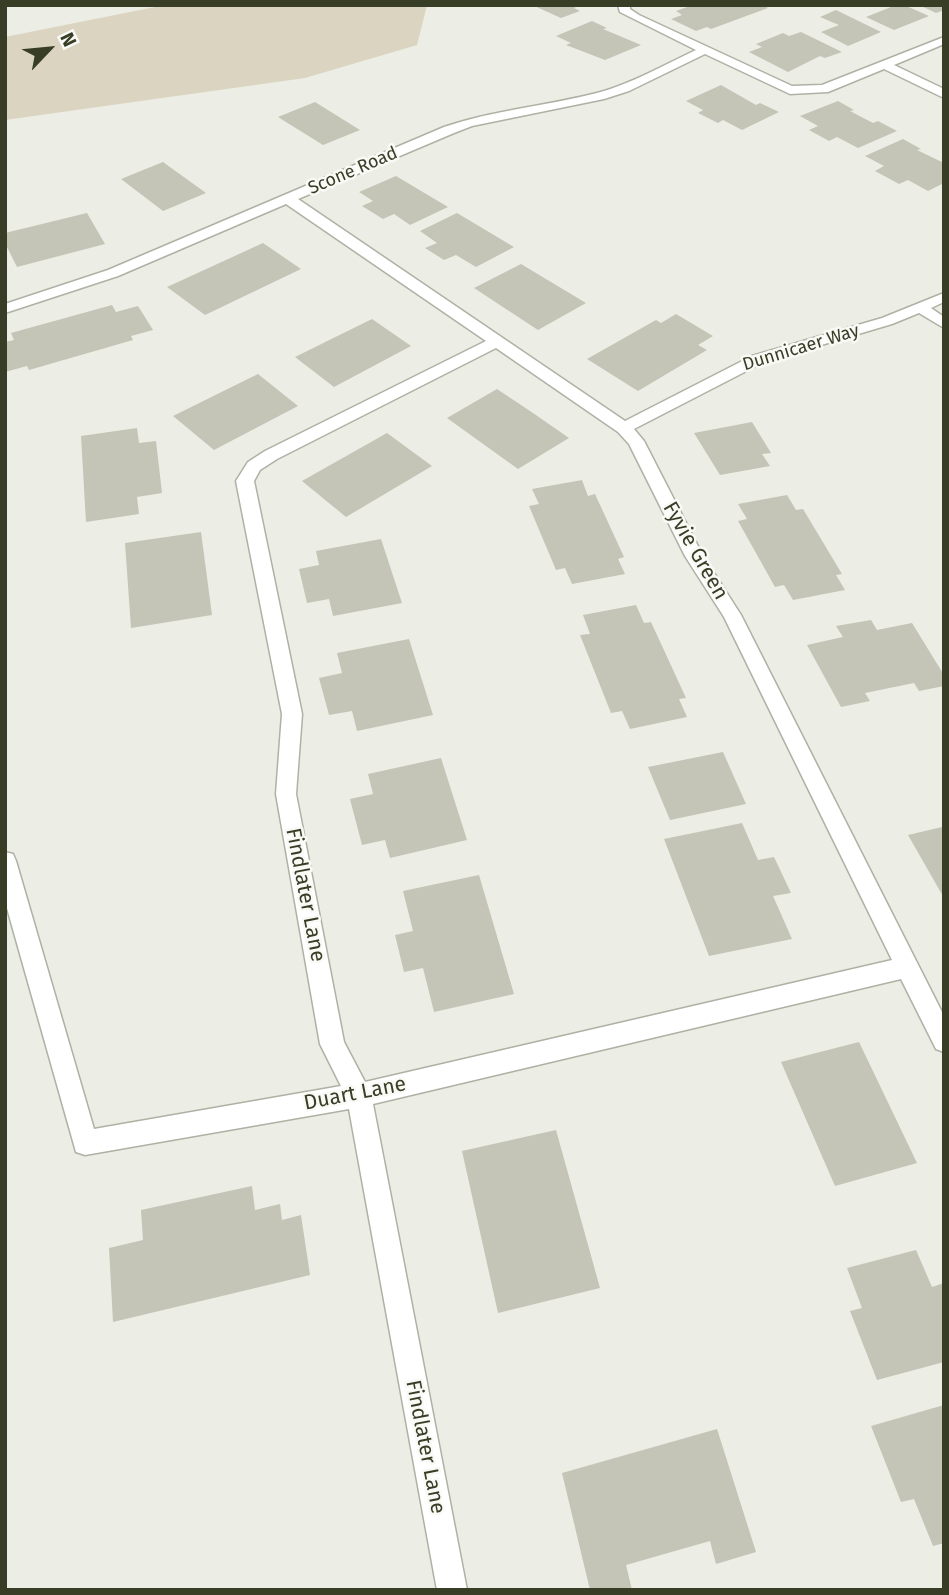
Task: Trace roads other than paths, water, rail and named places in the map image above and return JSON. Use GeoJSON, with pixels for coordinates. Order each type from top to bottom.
{"type":"FeatureCollection","features":[{"type":"Feature","properties":{"kind":"street"},"geometry":{"type":"LineString","coordinates":[[624,5],[624,10],[635,18],[790,90],[824,89],[944,40]]}},
{"type":"Feature","properties":{"kind":"street","name":"Scone Road"},"geometry":{"type":"LineString","coordinates":[[5,309],[113,273],[449,130],[469,123],[625,88],[705,50]]}},
{"type":"Feature","properties":{"kind":"street"},"geometry":{"type":"LineString","coordinates":[[886,65],[944,94]]}},
{"type":"Feature","properties":{"kind":"street","name":"Fyvie Green"},"geometry":{"type":"LineString","coordinates":[[288,199],[624,428],[636,441],[694,556],[732,615],[944,1041]]}},
{"type":"Feature","properties":{"kind":"street","name":"Dunnicaer Way"},"geometry":{"type":"LineString","coordinates":[[624,428],[758,359],[850,333],[944,297]]}},
{"type":"Feature","properties":{"kind":"street"},"geometry":{"type":"LineString","coordinates":[[921,307],[944,324]]}},
{"type":"Feature","properties":{"kind":"street","name":"Findlater Lane"},"geometry":{"type":"LineString","coordinates":[[452,1590],[359,1095],[332,1044],[286,794],[292,714],[245,481],[254,466],[271,455],[497,341]]}},
{"type":"Feature","properties":{"kind":"street","name":"Duart Lane"},"geometry":{"type":"LineString","coordinates":[[5,861],[85,1143],[359,1095],[907,967]]}}]}
